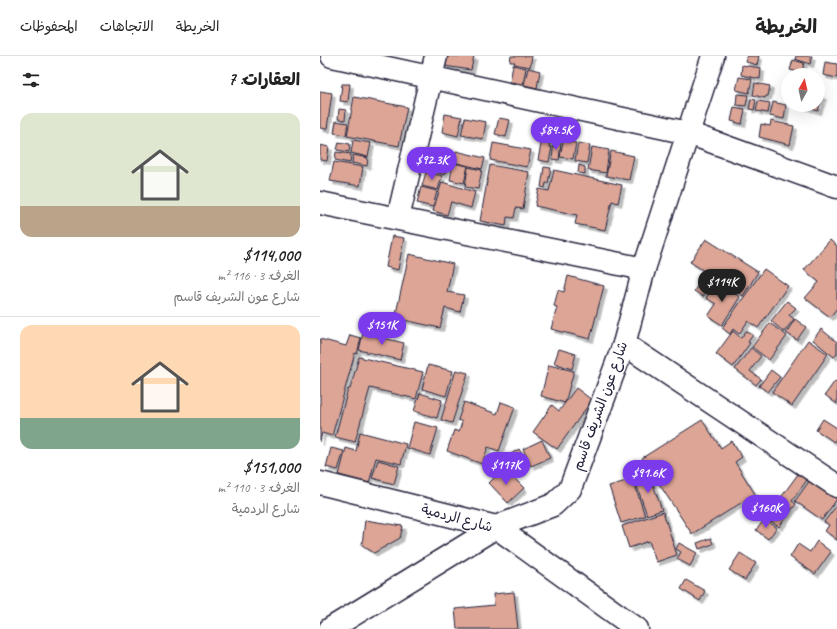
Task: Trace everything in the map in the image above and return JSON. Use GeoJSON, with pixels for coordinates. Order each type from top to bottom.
{"type":"FeatureCollection","features":[{"type":"Feature","properties":{"kind":"street"},"geometry":{"type":"LineString","coordinates":[[332,56],[688,133],[837,187]]}},
{"type":"Feature","properties":{"kind":"street"},"geometry":{"type":"LineString","coordinates":[[398,218],[436,56]]}},
{"type":"Feature","properties":{"kind":"street","name":"شارع عون الشريف قاسم"},"geometry":{"type":"LineString","coordinates":[[330,629],[496,527],[553,505],[570,489],[624,344],[644,269],[713,56]]}},
{"type":"Feature","properties":{"kind":"street"},"geometry":{"type":"LineString","coordinates":[[320,203],[644,269]]}},
{"type":"Feature","properties":{"kind":"street"},"geometry":{"type":"LineString","coordinates":[[624,344],[837,486]]}},
{"type":"Feature","properties":{"kind":"street","name":"شارع الردمية"},"geometry":{"type":"LineString","coordinates":[[320,483],[496,527],[637,629]]}},
{"type":"Feature","properties":{"kind":"building"},"geometry":{"type":"Polygon","coordinates":[[[446,56],[474,56],[471,70],[444,66],[446,56]]]}},
{"type":"Feature","properties":{"kind":"building"},"geometry":{"type":"Polygon","coordinates":[[[511,56],[532,56],[530,67],[514,64],[515,62],[510,62],[511,56]]]}},
{"type":"Feature","properties":{"kind":"building"},"geometry":{"type":"Polygon","coordinates":[[[747,56],[759,56],[757,65],[746,62],[747,56]]]}},
{"type":"Feature","properties":{"kind":"building"},"geometry":{"type":"Polygon","coordinates":[[[796,56],[812,56],[810,64],[795,59],[796,56]]]}},
{"type":"Feature","properties":{"kind":"building"},"geometry":{"type":"Polygon","coordinates":[[[793,60],[804,63],[803,68],[791,68],[793,60]]]}},
{"type":"Feature","properties":{"kind":"building"},"geometry":{"type":"Polygon","coordinates":[[[825,62],[837,64],[837,78],[825,75],[825,62]]]}},
{"type":"Feature","properties":{"kind":"building"},"geometry":{"type":"Polygon","coordinates":[[[513,65],[526,68],[523,84],[510,82],[513,65]]]}},
{"type":"Feature","properties":{"kind":"building"},"geometry":{"type":"Polygon","coordinates":[[[742,65],[761,68],[760,79],[741,75],[742,65]]]}},
{"type":"Feature","properties":{"kind":"building"},"geometry":{"type":"Polygon","coordinates":[[[528,68],[540,71],[537,88],[524,85],[528,68]]]}},
{"type":"Feature","properties":{"kind":"building"},"geometry":{"type":"Polygon","coordinates":[[[739,77],[752,79],[749,93],[736,90],[739,77]]]}},
{"type":"Feature","properties":{"kind":"building"},"geometry":{"type":"Polygon","coordinates":[[[755,83],[770,86],[768,96],[765,98],[753,95],[755,83]]]}},
{"type":"Feature","properties":{"kind":"building"},"geometry":{"type":"Polygon","coordinates":[[[342,84],[350,84],[348,102],[340,101],[342,84]]]}},
{"type":"Feature","properties":{"kind":"building"},"geometry":{"type":"Polygon","coordinates":[[[320,91],[332,93],[327,129],[320,128],[320,91]]]}},
{"type":"Feature","properties":{"kind":"building"},"geometry":{"type":"Polygon","coordinates":[[[737,94],[748,95],[746,106],[736,105],[737,94]]]}},
{"type":"Feature","properties":{"kind":"building"},"geometry":{"type":"Polygon","coordinates":[[[354,97],[407,107],[399,146],[347,136],[354,97]]]}},
{"type":"Feature","properties":{"kind":"building"},"geometry":{"type":"Polygon","coordinates":[[[751,99],[756,100],[754,110],[749,109],[751,99]]]}},
{"type":"Feature","properties":{"kind":"building"},"geometry":{"type":"Polygon","coordinates":[[[758,101],[770,103],[768,113],[756,111],[758,101]]]}},
{"type":"Feature","properties":{"kind":"building"},"geometry":{"type":"Polygon","coordinates":[[[773,102],[781,104],[781,112],[785,112],[784,119],[770,116],[773,102]]]}},
{"type":"Feature","properties":{"kind":"building"},"geometry":{"type":"Polygon","coordinates":[[[734,107],[745,109],[742,124],[731,121],[734,107]]]}},
{"type":"Feature","properties":{"kind":"building"},"geometry":{"type":"Polygon","coordinates":[[[339,109],[346,110],[345,120],[338,119],[339,109]]]}},
{"type":"Feature","properties":{"kind":"building"},"geometry":{"type":"Polygon","coordinates":[[[445,114],[462,117],[458,136],[442,132],[445,114]]]}},
{"type":"Feature","properties":{"kind":"building"},"geometry":{"type":"Polygon","coordinates":[[[465,118],[486,122],[483,139],[461,135],[465,118]]]}},
{"type":"Feature","properties":{"kind":"building"},"geometry":{"type":"Polygon","coordinates":[[[499,118],[510,120],[506,137],[495,134],[499,118]]]}},
{"type":"Feature","properties":{"kind":"building"},"geometry":{"type":"Polygon","coordinates":[[[336,121],[348,123],[346,135],[334,133],[336,121]]]}},
{"type":"Feature","properties":{"kind":"building"},"geometry":{"type":"Polygon","coordinates":[[[771,121],[794,126],[790,145],[759,137],[761,124],[770,126],[771,121]]]}},
{"type":"Feature","properties":{"kind":"building"},"geometry":{"type":"Polygon","coordinates":[[[542,139],[550,140],[549,147],[552,147],[549,162],[538,160],[542,139]]]}},
{"type":"Feature","properties":{"kind":"building"},"geometry":{"type":"Polygon","coordinates":[[[353,140],[371,143],[368,157],[351,153],[353,140]]]}},
{"type":"Feature","properties":{"kind":"building"},"geometry":{"type":"Polygon","coordinates":[[[563,141],[576,143],[573,159],[560,157],[563,141]]]}},
{"type":"Feature","properties":{"kind":"building"},"geometry":{"type":"Polygon","coordinates":[[[339,142],[350,144],[349,152],[337,150],[339,142]]]}},
{"type":"Feature","properties":{"kind":"building"},"geometry":{"type":"Polygon","coordinates":[[[554,142],[561,143],[559,160],[552,159],[554,142]]]}},
{"type":"Feature","properties":{"kind":"building"},"geometry":{"type":"Polygon","coordinates":[[[493,143],[531,150],[527,167],[490,160],[493,143]]]}},
{"type":"Feature","properties":{"kind":"building"},"geometry":{"type":"Polygon","coordinates":[[[578,143],[590,145],[587,163],[575,161],[578,143]]]}},
{"type":"Feature","properties":{"kind":"building"},"geometry":{"type":"Polygon","coordinates":[[[320,145],[329,147],[327,161],[320,160],[320,145]]]}},
{"type":"Feature","properties":{"kind":"building"},"geometry":{"type":"Polygon","coordinates":[[[592,147],[609,150],[606,173],[588,170],[592,147]]]}},
{"type":"Feature","properties":{"kind":"building"},"geometry":{"type":"Polygon","coordinates":[[[456,151],[485,158],[482,169],[453,162],[456,151]]]}},
{"type":"Feature","properties":{"kind":"building"},"geometry":{"type":"Polygon","coordinates":[[[611,151],[634,156],[629,180],[606,176],[611,151]]]}},
{"type":"Feature","properties":{"kind":"building"},"geometry":{"type":"Polygon","coordinates":[[[336,152],[351,154],[350,163],[335,160],[336,152]]]}},
{"type":"Feature","properties":{"kind":"building"},"geometry":{"type":"Polygon","coordinates":[[[353,155],[368,158],[367,166],[352,163],[353,155]]]}},
{"type":"Feature","properties":{"kind":"building"},"geometry":{"type":"Polygon","coordinates":[[[432,161],[447,167],[444,175],[429,169],[432,161]]]}},
{"type":"Feature","properties":{"kind":"building"},"geometry":{"type":"Polygon","coordinates":[[[334,162],[363,167],[360,186],[330,181],[334,162]]]}},
{"type":"Feature","properties":{"kind":"building"},"geometry":{"type":"Polygon","coordinates":[[[453,163],[468,166],[464,183],[450,180],[453,163]]]}},
{"type":"Feature","properties":{"kind":"building"},"geometry":{"type":"Polygon","coordinates":[[[490,165],[529,172],[523,209],[516,208],[514,218],[507,217],[506,226],[480,221],[490,165]]]}},
{"type":"Feature","properties":{"kind":"building"},"geometry":{"type":"Polygon","coordinates":[[[579,165],[585,167],[585,174],[578,173],[579,165]]]}},
{"type":"Feature","properties":{"kind":"building"},"geometry":{"type":"Polygon","coordinates":[[[468,167],[482,170],[478,189],[465,187],[468,167]]]}},
{"type":"Feature","properties":{"kind":"building"},"geometry":{"type":"Polygon","coordinates":[[[544,167],[551,168],[548,183],[546,183],[545,188],[541,187],[544,167]]]}},
{"type":"Feature","properties":{"kind":"building"},"geometry":{"type":"Polygon","coordinates":[[[554,170],[622,185],[618,203],[612,201],[605,230],[575,224],[577,215],[535,206],[539,189],[549,191],[554,170]]]}},
{"type":"Feature","properties":{"kind":"building"},"geometry":{"type":"Polygon","coordinates":[[[426,172],[442,176],[438,190],[422,186],[426,172]]]}},
{"type":"Feature","properties":{"kind":"building"},"geometry":{"type":"Polygon","coordinates":[[[442,182],[475,192],[471,208],[451,202],[447,215],[433,211],[442,182]]]}},
{"type":"Feature","properties":{"kind":"building"},"geometry":{"type":"Polygon","coordinates":[[[421,187],[437,191],[433,207],[417,203],[421,187]]]}},
{"type":"Feature","properties":{"kind":"building"},"geometry":{"type":"Polygon","coordinates":[[[392,236],[404,238],[398,270],[386,267],[392,236]]]}},
{"type":"Feature","properties":{"kind":"building"},"geometry":{"type":"Polygon","coordinates":[[[706,239],[758,272],[743,296],[690,262],[706,239]]]}},
{"type":"Feature","properties":{"kind":"building"},"geometry":{"type":"Polygon","coordinates":[[[830,240],[837,246],[837,308],[830,317],[805,298],[819,282],[804,270],[830,240]]]}},
{"type":"Feature","properties":{"kind":"building"},"geometry":{"type":"Polygon","coordinates":[[[409,254],[453,264],[447,292],[464,295],[460,312],[445,308],[440,328],[395,318],[409,254]]]}},
{"type":"Feature","properties":{"kind":"building"},"geometry":{"type":"Polygon","coordinates":[[[764,269],[788,286],[758,328],[748,321],[739,334],[733,329],[730,334],[722,328],[764,269]]]}},
{"type":"Feature","properties":{"kind":"building"},"geometry":{"type":"Polygon","coordinates":[[[568,276],[604,286],[590,339],[551,329],[557,307],[554,306],[558,290],[564,292],[568,276]]]}},
{"type":"Feature","properties":{"kind":"building"},"geometry":{"type":"Polygon","coordinates":[[[704,276],[713,281],[703,297],[694,291],[704,276]]]}},
{"type":"Feature","properties":{"kind":"building"},"geometry":{"type":"Polygon","coordinates":[[[716,282],[740,297],[722,325],[708,316],[716,304],[706,298],[716,282]]]}},
{"type":"Feature","properties":{"kind":"building"},"geometry":{"type":"Polygon","coordinates":[[[787,301],[796,308],[789,315],[794,319],[784,332],[771,321],[787,301]]]}},
{"type":"Feature","properties":{"kind":"building"},"geometry":{"type":"Polygon","coordinates":[[[795,319],[806,327],[797,340],[786,333],[795,319]]]}},
{"type":"Feature","properties":{"kind":"building"},"geometry":{"type":"Polygon","coordinates":[[[770,323],[787,336],[769,360],[752,347],[770,323]]]}},
{"type":"Feature","properties":{"kind":"building"},"geometry":{"type":"Polygon","coordinates":[[[821,329],[837,342],[837,354],[834,357],[813,340],[821,329]]]}},
{"type":"Feature","properties":{"kind":"building"},"geometry":{"type":"Polygon","coordinates":[[[733,331],[741,338],[746,331],[753,335],[748,342],[750,343],[733,367],[716,354],[733,331]]]}},
{"type":"Feature","properties":{"kind":"building"},"geometry":{"type":"Polygon","coordinates":[[[363,333],[404,343],[400,360],[359,350],[363,333]]]}},
{"type":"Feature","properties":{"kind":"building"},"geometry":{"type":"Polygon","coordinates":[[[350,335],[361,338],[357,354],[355,353],[332,436],[322,433],[320,442],[320,339],[346,346],[350,335]]]}},
{"type":"Feature","properties":{"kind":"building"},"geometry":{"type":"Polygon","coordinates":[[[808,340],[828,354],[792,406],[772,392],[808,340]]]}},
{"type":"Feature","properties":{"kind":"building"},"geometry":{"type":"Polygon","coordinates":[[[751,348],[761,356],[750,371],[761,379],[756,385],[735,369],[751,348]]]}},
{"type":"Feature","properties":{"kind":"building"},"geometry":{"type":"Polygon","coordinates":[[[559,349],[576,354],[572,369],[554,363],[559,349]]]}},
{"type":"Feature","properties":{"kind":"building"},"geometry":{"type":"Polygon","coordinates":[[[359,357],[423,372],[416,399],[370,388],[355,442],[335,437],[348,389],[350,389],[359,357]]]}},
{"type":"Feature","properties":{"kind":"building"},"geometry":{"type":"Polygon","coordinates":[[[428,365],[453,371],[446,396],[422,389],[428,365]]]}},
{"type":"Feature","properties":{"kind":"building"},"geometry":{"type":"Polygon","coordinates":[[[549,365],[574,371],[565,403],[541,396],[549,365]]]}},
{"type":"Feature","properties":{"kind":"building"},"geometry":{"type":"Polygon","coordinates":[[[456,370],[468,373],[452,423],[441,420],[456,370]]]}},
{"type":"Feature","properties":{"kind":"building"},"geometry":{"type":"Polygon","coordinates":[[[771,370],[780,377],[768,392],[759,386],[771,370]]]}},
{"type":"Feature","properties":{"kind":"building"},"geometry":{"type":"Polygon","coordinates":[[[835,381],[837,382],[837,404],[825,395],[835,381]]]}},
{"type":"Feature","properties":{"kind":"building"},"geometry":{"type":"Polygon","coordinates":[[[576,388],[592,400],[557,449],[533,432],[552,405],[559,411],[576,388]]]}},
{"type":"Feature","properties":{"kind":"building"},"geometry":{"type":"Polygon","coordinates":[[[420,393],[442,400],[437,418],[414,411],[420,393]]]}},
{"type":"Feature","properties":{"kind":"building"},"geometry":{"type":"Polygon","coordinates":[[[464,402],[497,414],[501,402],[515,407],[499,451],[488,447],[482,464],[447,451],[454,430],[459,432],[462,422],[458,420],[464,402]]]}},
{"type":"Feature","properties":{"kind":"building"},"geometry":{"type":"Polygon","coordinates":[[[823,419],[837,428],[837,437],[834,442],[816,430],[823,419]]]}},
{"type":"Feature","properties":{"kind":"building"},"geometry":{"type":"Polygon","coordinates":[[[702,420],[721,448],[731,441],[742,457],[735,462],[755,494],[692,534],[642,458],[702,420]]]}},
{"type":"Feature","properties":{"kind":"building"},"geometry":{"type":"Polygon","coordinates":[[[414,422],[438,428],[430,455],[407,448],[414,422]]]}},
{"type":"Feature","properties":{"kind":"building"},"geometry":{"type":"Polygon","coordinates":[[[360,432],[406,444],[401,464],[376,458],[369,483],[339,475],[346,448],[356,451],[360,432]]]}},
{"type":"Feature","properties":{"kind":"building"},"geometry":{"type":"Polygon","coordinates":[[[542,440],[550,458],[531,466],[523,449],[542,440]]]}},
{"type":"Feature","properties":{"kind":"building"},"geometry":{"type":"Polygon","coordinates":[[[331,448],[344,451],[338,470],[326,467],[331,448]]]}},
{"type":"Feature","properties":{"kind":"building"},"geometry":{"type":"Polygon","coordinates":[[[519,449],[527,464],[517,470],[509,455],[519,449]]]}},
{"type":"Feature","properties":{"kind":"building"},"geometry":{"type":"Polygon","coordinates":[[[378,460],[399,466],[394,484],[372,478],[378,460]]]}},
{"type":"Feature","properties":{"kind":"building"},"geometry":{"type":"Polygon","coordinates":[[[504,468],[524,488],[508,503],[489,483],[504,468]]]}},
{"type":"Feature","properties":{"kind":"building"},"geometry":{"type":"Polygon","coordinates":[[[649,473],[662,510],[647,515],[634,478],[649,473]]]}},
{"type":"Feature","properties":{"kind":"building"},"geometry":{"type":"Polygon","coordinates":[[[798,474],[807,480],[792,501],[796,504],[779,527],[766,518],[798,474]]]}},
{"type":"Feature","properties":{"kind":"building"},"geometry":{"type":"Polygon","coordinates":[[[633,479],[645,516],[621,523],[609,486],[633,479]]]}},
{"type":"Feature","properties":{"kind":"building"},"geometry":{"type":"Polygon","coordinates":[[[810,480],[837,499],[822,520],[795,501],[810,480]]]}},
{"type":"Feature","properties":{"kind":"building"},"geometry":{"type":"Polygon","coordinates":[[[837,505],[837,540],[825,531],[829,525],[824,522],[837,505]]]}},
{"type":"Feature","properties":{"kind":"building"},"geometry":{"type":"Polygon","coordinates":[[[663,512],[677,555],[656,562],[649,541],[629,548],[622,526],[663,512]]]}},
{"type":"Feature","properties":{"kind":"building"},"geometry":{"type":"Polygon","coordinates":[[[765,519],[777,528],[768,539],[756,530],[765,519]]]}},
{"type":"Feature","properties":{"kind":"building"},"geometry":{"type":"Polygon","coordinates":[[[365,520],[403,526],[400,538],[374,553],[362,545],[365,520]]]}},
{"type":"Feature","properties":{"kind":"building"},"geometry":{"type":"Polygon","coordinates":[[[711,538],[713,544],[699,549],[697,543],[711,538]]]}},
{"type":"Feature","properties":{"kind":"building"},"geometry":{"type":"Polygon","coordinates":[[[817,541],[831,552],[815,574],[790,557],[798,544],[810,552],[817,541]]]}},
{"type":"Feature","properties":{"kind":"building"},"geometry":{"type":"Polygon","coordinates":[[[679,543],[697,553],[690,566],[677,559],[681,552],[676,549],[679,543]]]}},
{"type":"Feature","properties":{"kind":"building"},"geometry":{"type":"Polygon","coordinates":[[[740,553],[756,563],[745,580],[729,570],[740,553]]]}},
{"type":"Feature","properties":{"kind":"building"},"geometry":{"type":"Polygon","coordinates":[[[686,580],[705,591],[700,601],[681,589],[686,580]]]}},
{"type":"Feature","properties":{"kind":"building"},"geometry":{"type":"Polygon","coordinates":[[[514,592],[518,629],[457,629],[455,609],[494,605],[493,594],[514,592]]]}}]}
